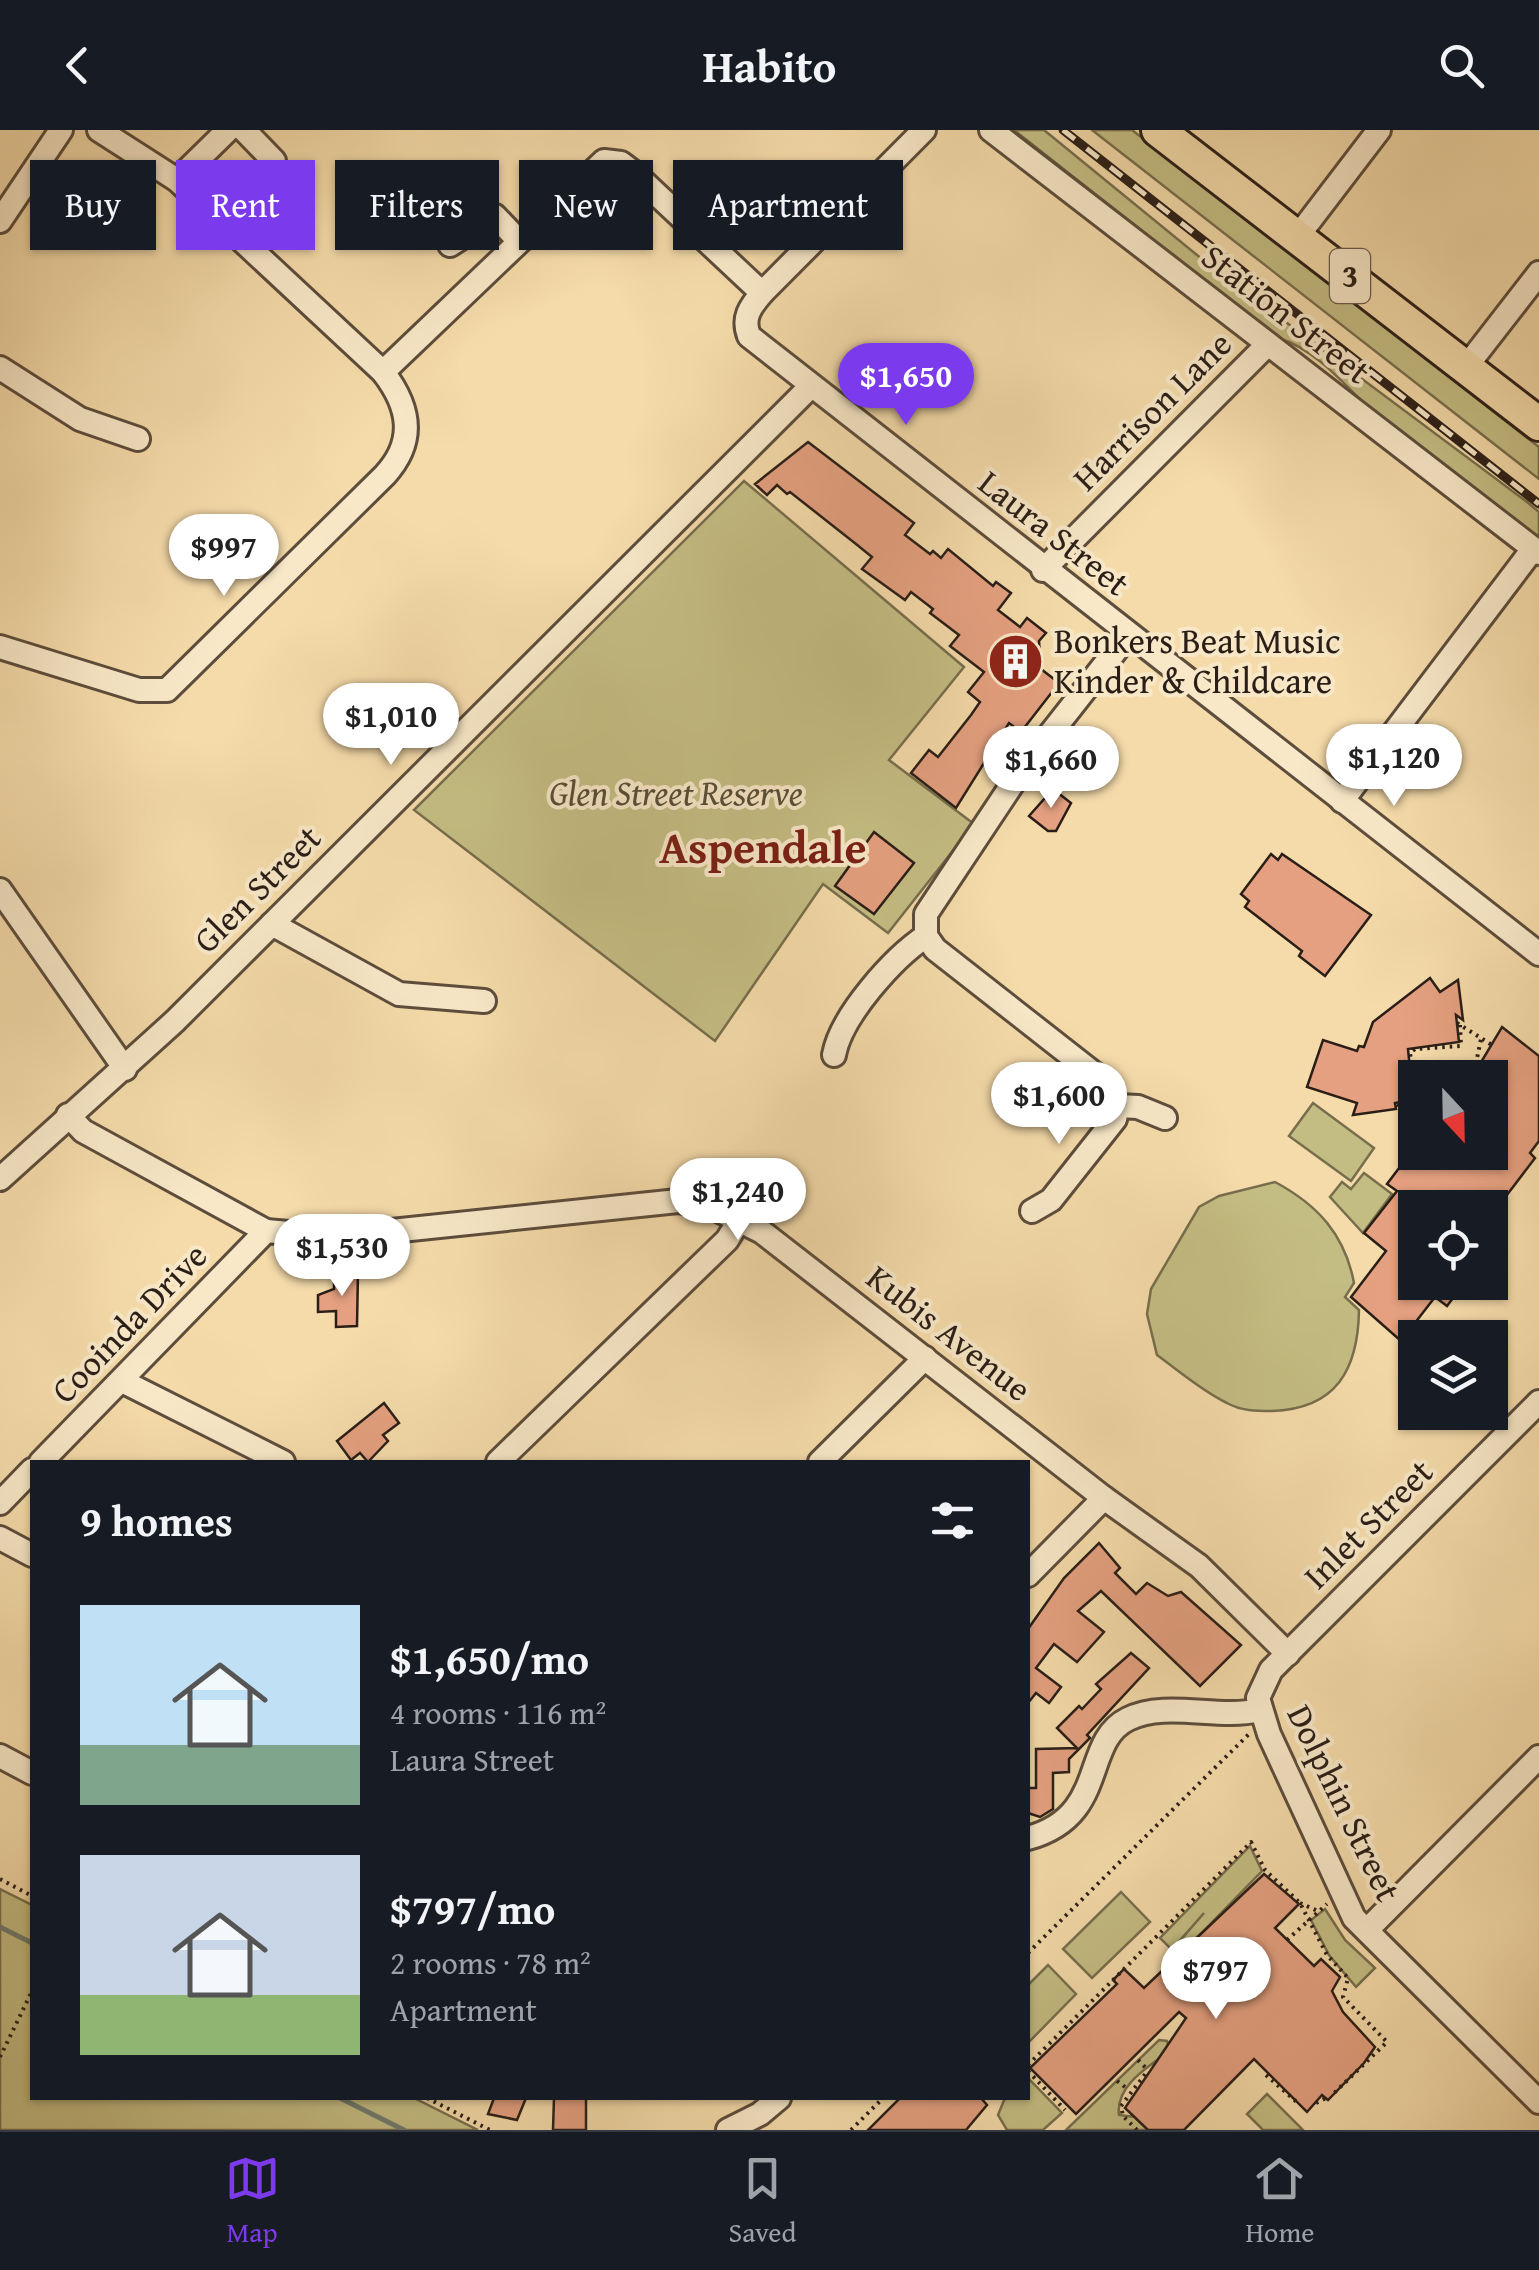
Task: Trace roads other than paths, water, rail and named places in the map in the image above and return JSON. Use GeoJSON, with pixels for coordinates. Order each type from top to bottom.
{"type":"FeatureCollection","features":[{"type":"Feature","properties":{"kind":"highway","name":"3"},"geometry":{"type":"LineString","coordinates":[[1158,130],[1539,424]]}},
{"type":"Feature","properties":{"kind":"street"},"geometry":{"type":"LineString","coordinates":[[0,220],[61,130]]}},
{"type":"Feature","properties":{"kind":"street"},"geometry":{"type":"LineString","coordinates":[[99,130],[176,179]]}},
{"type":"Feature","properties":{"kind":"street"},"geometry":{"type":"LineString","coordinates":[[198,160],[228,130]]}},
{"type":"Feature","properties":{"kind":"street"},"geometry":{"type":"LineString","coordinates":[[244,130],[273,160]]}},
{"type":"Feature","properties":{"kind":"street","name":"Laura Street"},"geometry":{"type":"LineString","coordinates":[[924,130],[762,293],[748,310],[745,326],[749,336],[1043,570],[1539,954]]}},
{"type":"Feature","properties":{"kind":"street","name":"Station Street"},"geometry":{"type":"LineString","coordinates":[[991,130],[1536,551]]}},
{"type":"Feature","properties":{"kind":"street"},"geometry":{"type":"LineString","coordinates":[[1298,236],[1379,130]]}},
{"type":"Feature","properties":{"kind":"street"},"geometry":{"type":"LineString","coordinates":[[653,191],[762,293]]}},
{"type":"Feature","properties":{"kind":"street"},"geometry":{"type":"LineString","coordinates":[[499,220],[519,240]]}},
{"type":"Feature","properties":{"kind":"street"},"geometry":{"type":"LineString","coordinates":[[389,379],[424,337],[519,242]]}},
{"type":"Feature","properties":{"kind":"street"},"geometry":{"type":"LineString","coordinates":[[0,647],[139,690],[168,690],[399,459],[408,423],[389,379],[252,250]]}},
{"type":"Feature","properties":{"kind":"street"},"geometry":{"type":"LineString","coordinates":[[1466,367],[1539,273]]}},
{"type":"Feature","properties":{"kind":"street","name":"Harrison Lane"},"geometry":{"type":"LineString","coordinates":[[1043,570],[1268,344]]}},
{"type":"Feature","properties":{"kind":"street"},"geometry":{"type":"LineString","coordinates":[[0,368],[80,419],[138,439]]}},
{"type":"Feature","properties":{"kind":"street","name":"Glen Street"},"geometry":{"type":"LineString","coordinates":[[0,1179],[124,1069],[811,386]]}},
{"type":"Feature","properties":{"kind":"street"},"geometry":{"type":"LineString","coordinates":[[1342,801],[1536,551]]}},
{"type":"Feature","properties":{"kind":"street"},"geometry":{"type":"LineString","coordinates":[[1032,1211],[1051,1200],[1115,1119],[1118,1106],[1106,1083],[935,948],[926,936],[926,914],[1021,771],[1128,636]]}},
{"type":"Feature","properties":{"kind":"street"},"geometry":{"type":"LineString","coordinates":[[0,890],[124,1069]]}},
{"type":"Feature","properties":{"kind":"street"},"geometry":{"type":"LineString","coordinates":[[272,924],[399,994],[484,1001]]}},
{"type":"Feature","properties":{"kind":"street"},"geometry":{"type":"LineString","coordinates":[[834,1055],[838,1037],[892,964],[926,936]]}},
{"type":"Feature","properties":{"kind":"street"},"geometry":{"type":"LineString","coordinates":[[1118,1106],[1138,1107],[1165,1118]]}},
{"type":"Feature","properties":{"kind":"street","name":"Kubis Avenue"},"geometry":{"type":"LineString","coordinates":[[68,1115],[83,1131],[266,1231],[334,1237],[678,1201],[714,1208],[740,1219],[1198,1566],[1288,1654]]}},
{"type":"Feature","properties":{"kind":"street"},"geometry":{"type":"LineString","coordinates":[[701,1263],[713,1236],[714,1208]]}},
{"type":"Feature","properties":{"kind":"street"},"geometry":{"type":"LineString","coordinates":[[500,1460],[727,1240],[740,1219]]}},
{"type":"Feature","properties":{"kind":"street","name":"Cooinda Drive"},"geometry":{"type":"LineString","coordinates":[[42,1460],[266,1231]]}},
{"type":"Feature","properties":{"kind":"street"},"geometry":{"type":"LineString","coordinates":[[822,1460],[925,1358]]}},
{"type":"Feature","properties":{"kind":"street"},"geometry":{"type":"LineString","coordinates":[[122,1381],[279,1460]]}},
{"type":"Feature","properties":{"kind":"street","name":"Inlet Street"},"geometry":{"type":"LineString","coordinates":[[1288,1654],[1539,1402]]}},
{"type":"Feature","properties":{"kind":"street"},"geometry":{"type":"LineString","coordinates":[[0,1503],[30,1472]]}},
{"type":"Feature","properties":{"kind":"street"},"geometry":{"type":"LineString","coordinates":[[1030,1573],[1104,1498]]}},
{"type":"Feature","properties":{"kind":"street"},"geometry":{"type":"LineString","coordinates":[[0,1538],[30,1554]]}},
{"type":"Feature","properties":{"kind":"street","name":"Dolphin Street"},"geometry":{"type":"LineString","coordinates":[[1288,1654],[1260,1708],[1346,1904],[1367,1930],[1539,2102]]}},
{"type":"Feature","properties":{"kind":"street"},"geometry":{"type":"LineString","coordinates":[[1030,1837],[1052,1830],[1070,1817],[1092,1780],[1107,1738],[1123,1722],[1144,1714],[1260,1708]]}},
{"type":"Feature","properties":{"kind":"street"},"geometry":{"type":"LineString","coordinates":[[0,1756],[30,1772]]}},
{"type":"Feature","properties":{"kind":"street"},"geometry":{"type":"LineString","coordinates":[[1367,1930],[1539,1757]]}},
{"type":"Feature","properties":{"kind":"street"},"geometry":{"type":"LineString","coordinates":[[728,2130],[760,2114],[777,2100]]}},
{"type":"Feature","properties":{"kind":"waterway"},"geometry":{"type":"LineString","coordinates":[[0,1927],[30,1942]]}},
{"type":"Feature","properties":{"kind":"waterway"},"geometry":{"type":"LineString","coordinates":[[344,2100],[404,2130]]}},
{"type":"Feature","properties":{"kind":"railway"},"geometry":{"type":"LineString","coordinates":[[1063,130],[1539,504]]}},
{"type":"Feature","properties":{"kind":"place","name":"Bonkers Beat Music Kinder & Childcare"},"geometry":{"type":"Point","coordinates":[1015,661]}},
{"type":"Feature","properties":{"kind":"district","name":"Aspendale"},"geometry":{"type":"Point","coordinates":[763,847]}},
{"type":"Feature","properties":{"kind":"park label","name":"Glen Street Reserve"},"geometry":{"type":"Point","coordinates":[676,793]}}]}
